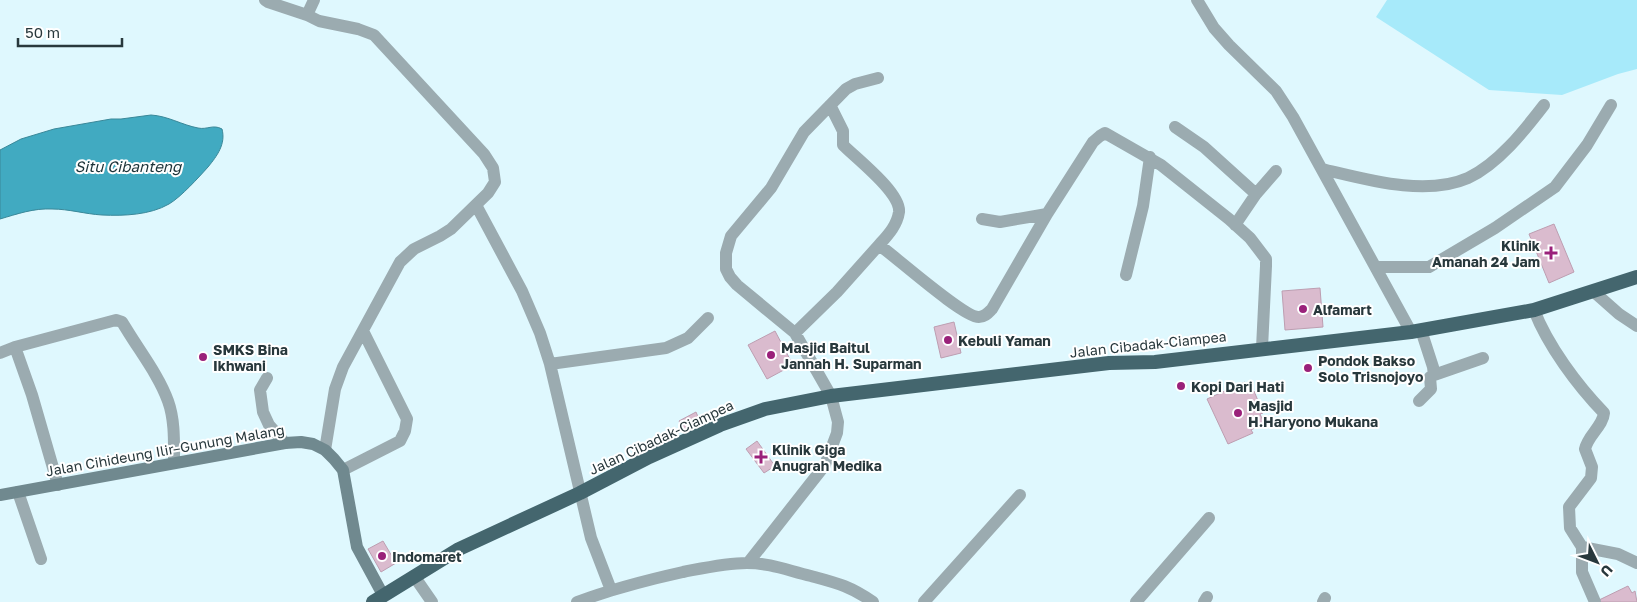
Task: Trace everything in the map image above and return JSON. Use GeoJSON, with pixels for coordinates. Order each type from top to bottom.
{"type":"FeatureCollection","features":[{"type":"Feature","properties":{"kind":"highway","name":"Jalan Cibadak-Ciampea"},"geometry":{"type":"LineString","coordinates":[[378,599],[459,549],[580,493],[649,457],[720,425],[765,409],[831,396],[1109,363],[1155,362],[1416,331],[1534,310],[1637,277]]}},
{"type":"Feature","properties":{"kind":"main road","name":"Jalan Cihideung Ilir–Gunung Malang"},"geometry":{"type":"LineString","coordinates":[[0,495],[284,443],[301,442],[313,444],[325,450],[343,470]]}},
{"type":"Feature","properties":{"kind":"main road"},"geometry":{"type":"LineString","coordinates":[[343,470],[358,547],[378,599]]}},
{"type":"Feature","properties":{"kind":"street"},"geometry":{"type":"LineString","coordinates":[[265,0],[320,21],[358,29],[374,36],[484,154],[492,168],[495,182],[488,193],[451,229],[414,249],[400,262],[343,367],[334,389],[325,450]]}},
{"type":"Feature","properties":{"kind":"street"},"geometry":{"type":"LineString","coordinates":[[307,15],[314,0]]}},
{"type":"Feature","properties":{"kind":"street"},"geometry":{"type":"LineString","coordinates":[[1197,0],[1214,28],[1276,91],[1293,117],[1376,267],[1416,331],[1433,367],[1434,375]]}},
{"type":"Feature","properties":{"kind":"street"},"geometry":{"type":"LineString","coordinates":[[748,563],[825,465],[837,434],[838,422],[831,396],[795,333],[730,278],[726,269],[726,253],[731,236],[771,188],[804,132],[846,89],[854,84],[878,78]]}},
{"type":"Feature","properties":{"kind":"street"},"geometry":{"type":"LineString","coordinates":[[795,333],[837,292],[879,245],[895,225],[898,218],[898,206],[883,183],[843,145],[844,132],[830,105]]}},
{"type":"Feature","properties":{"kind":"street"},"geometry":{"type":"LineString","coordinates":[[1322,169],[1404,185],[1444,185],[1458,181],[1469,177],[1503,152],[1526,128],[1544,105]]}},
{"type":"Feature","properties":{"kind":"street"},"geometry":{"type":"LineString","coordinates":[[1376,267],[1429,267],[1495,228],[1555,187],[1588,145],[1611,105]]}},
{"type":"Feature","properties":{"kind":"street"},"geometry":{"type":"LineString","coordinates":[[1174,127],[1204,147],[1256,194]]}},
{"type":"Feature","properties":{"kind":"street"},"geometry":{"type":"LineString","coordinates":[[879,245],[969,315],[980,317],[987,314],[992,309],[1047,214],[1093,142],[1105,133],[1150,157],[1177,177],[1250,238],[1266,259],[1262,348]]}},
{"type":"Feature","properties":{"kind":"street"},"geometry":{"type":"LineString","coordinates":[[1126,275],[1143,206],[1150,157]]}},
{"type":"Feature","properties":{"kind":"street"},"geometry":{"type":"LineString","coordinates":[[1235,225],[1256,194],[1276,171]]}},
{"type":"Feature","properties":{"kind":"street"},"geometry":{"type":"LineString","coordinates":[[476,205],[526,300],[550,364],[591,538],[611,590]]}},
{"type":"Feature","properties":{"kind":"street"},"geometry":{"type":"LineString","coordinates":[[982,220],[1000,222],[1047,214]]}},
{"type":"Feature","properties":{"kind":"street"},"geometry":{"type":"LineString","coordinates":[[1594,291],[1619,314],[1637,326]]}},
{"type":"Feature","properties":{"kind":"street"},"geometry":{"type":"LineString","coordinates":[[1534,310],[1541,329],[1560,358],[1582,390],[1604,413],[1603,419],[1591,435],[1585,449],[1592,467],[1591,478],[1569,507],[1570,528],[1582,547],[1582,572],[1595,602]]}},
{"type":"Feature","properties":{"kind":"street"},"geometry":{"type":"LineString","coordinates":[[550,364],[666,348],[688,338],[708,318]]}},
{"type":"Feature","properties":{"kind":"street"},"geometry":{"type":"LineString","coordinates":[[0,353],[15,347],[119,320],[159,381],[168,402],[172,420],[174,463]]}},
{"type":"Feature","properties":{"kind":"street"},"geometry":{"type":"LineString","coordinates":[[343,470],[400,441],[405,431],[407,419],[363,331]]}},
{"type":"Feature","properties":{"kind":"street"},"geometry":{"type":"LineString","coordinates":[[15,347],[32,395],[58,485]]}},
{"type":"Feature","properties":{"kind":"street"},"geometry":{"type":"LineString","coordinates":[[1419,401],[1432,389],[1430,377],[1483,358]]}},
{"type":"Feature","properties":{"kind":"street"},"geometry":{"type":"LineString","coordinates":[[267,378],[260,390],[263,412],[269,425],[284,443]]}},
{"type":"Feature","properties":{"kind":"street"},"geometry":{"type":"LineString","coordinates":[[18,492],[41,559]]}},
{"type":"Feature","properties":{"kind":"street"},"geometry":{"type":"LineString","coordinates":[[924,602],[1020,495]]}},
{"type":"Feature","properties":{"kind":"street"},"geometry":{"type":"LineString","coordinates":[[1136,602],[1209,518]]}},
{"type":"Feature","properties":{"kind":"street"},"geometry":{"type":"LineString","coordinates":[[1582,547],[1618,554],[1637,563]]}},
{"type":"Feature","properties":{"kind":"street"},"geometry":{"type":"LineString","coordinates":[[577,602],[648,580],[714,566],[748,563],[779,566],[834,582],[856,590],[873,602]]}},
{"type":"Feature","properties":{"kind":"street"},"geometry":{"type":"LineString","coordinates":[[414,576],[432,602]]}},
{"type":"Feature","properties":{"kind":"shaded area"},"geometry":{"type":"Polygon","coordinates":[[[1387,0],[1637,0],[1637,69],[1562,95],[1489,90],[1376,17],[1387,0]]]}},
{"type":"Feature","properties":{"kind":"water","name":"Situ Cibanteng"},"geometry":{"type":"Polygon","coordinates":[[[151,115],[198,128],[216,127],[222,129],[222,145],[215,159],[174,201],[162,208],[137,214],[102,215],[39,209],[0,219],[0,150],[21,139],[54,129],[111,119],[151,115]]]}},
{"type":"Feature","properties":{"kind":"building","name":"Klinik Amanah 24 Jam"},"geometry":{"type":"Polygon","coordinates":[[[1554,224],[1574,272],[1549,283],[1529,234],[1554,224]]]}},
{"type":"Feature","properties":{"kind":"building","name":"Alfamart"},"geometry":{"type":"Polygon","coordinates":[[[1320,288],[1323,327],[1285,330],[1282,291],[1320,288]]]}},
{"type":"Feature","properties":{"kind":"building","name":"Kebuli Yaman"},"geometry":{"type":"Polygon","coordinates":[[[954,322],[961,353],[941,358],[934,327],[954,322]]]}},
{"type":"Feature","properties":{"kind":"building","name":"Masjid Baitul Jannah H. Suparman"},"geometry":{"type":"Polygon","coordinates":[[[775,331],[793,365],[767,379],[748,345],[775,331]]]}},
{"type":"Feature","properties":{"kind":"building","name":"Masjid H.Haryono Mukana"},"geometry":{"type":"Polygon","coordinates":[[[1245,382],[1250,393],[1254,391],[1263,413],[1260,414],[1264,423],[1251,430],[1253,433],[1228,444],[1207,399],[1245,382]]]}},
{"type":"Feature","properties":{"kind":"building"},"geometry":{"type":"Polygon","coordinates":[[[696,412],[701,424],[685,432],[679,421],[696,412]]]}},
{"type":"Feature","properties":{"kind":"building","name":"Klinik Giga Anugrah Medika"},"geometry":{"type":"Polygon","coordinates":[[[757,441],[775,466],[764,473],[746,449],[757,441]]]}},
{"type":"Feature","properties":{"kind":"building","name":"Indomaret"},"geometry":{"type":"Polygon","coordinates":[[[383,541],[396,563],[381,572],[368,549],[383,541]]]}},
{"type":"Feature","properties":{"kind":"building"},"geometry":{"type":"Polygon","coordinates":[[[1628,586],[1632,593],[1635,591],[1637,602],[1597,602],[1597,601],[1628,586]]]}},
{"type":"Feature","properties":{"kind":"place","name":"Klinik Amanah 24 Jam"},"geometry":{"type":"Point","coordinates":[1551,253]}},
{"type":"Feature","properties":{"kind":"place","name":"Alfamart"},"geometry":{"type":"Point","coordinates":[1303,309]}},
{"type":"Feature","properties":{"kind":"place","name":"Kebuli Yaman"},"geometry":{"type":"Point","coordinates":[948,340]}},
{"type":"Feature","properties":{"kind":"place","name":"Masjid Baitul Jannah H. Suparman"},"geometry":{"type":"Point","coordinates":[771,355]}},
{"type":"Feature","properties":{"kind":"place","name":"SMKS Bina Ikhwani"},"geometry":{"type":"Point","coordinates":[203,357]}},
{"type":"Feature","properties":{"kind":"place","name":"Pondok Bakso Solo Trisnojoyo"},"geometry":{"type":"Point","coordinates":[1308,368]}},
{"type":"Feature","properties":{"kind":"place","name":"Kopi Dari Hati"},"geometry":{"type":"Point","coordinates":[1181,386]}},
{"type":"Feature","properties":{"kind":"place","name":"Masjid H.Haryono Mukana"},"geometry":{"type":"Point","coordinates":[1238,413]}},
{"type":"Feature","properties":{"kind":"place","name":"Klinik Giga Anugrah Medika"},"geometry":{"type":"Point","coordinates":[761,457]}},
{"type":"Feature","properties":{"kind":"place","name":"Indomaret"},"geometry":{"type":"Point","coordinates":[382,556]}}]}
